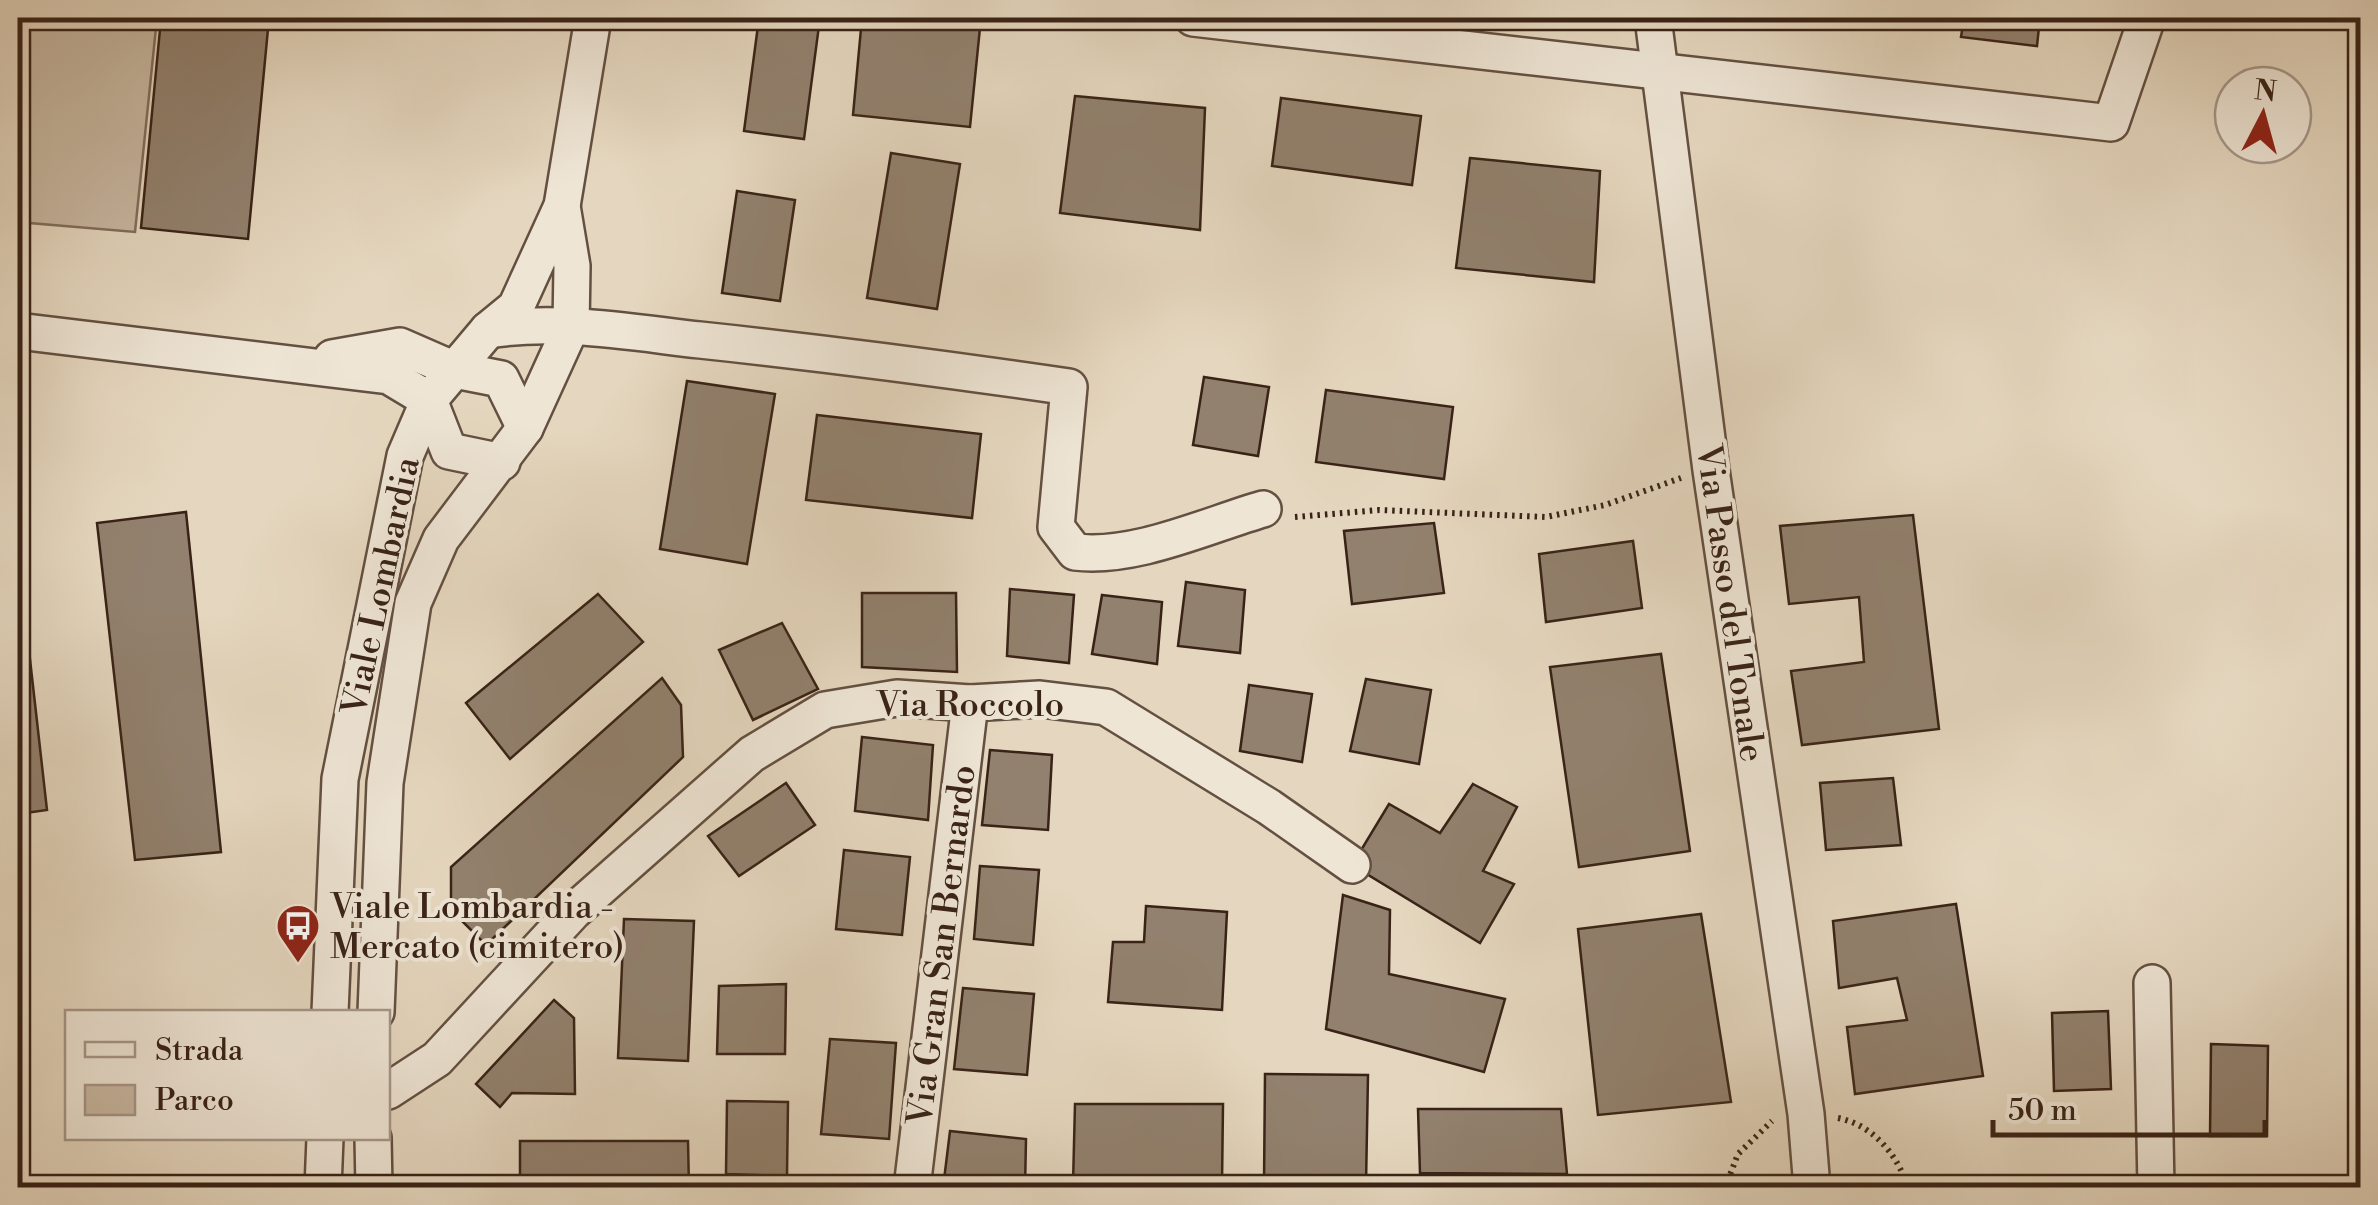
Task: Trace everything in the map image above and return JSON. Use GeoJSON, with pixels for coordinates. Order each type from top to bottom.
{"type":"FeatureCollection","features":[{"type":"Feature","properties":{"kind":"street","name":"Viale Lombardia"},"geometry":{"type":"LineString","coordinates":[[330,1010],[340,779],[405,456],[429,400],[488,330],[516,307],[562,206],[592,18]]}},
{"type":"Feature","properties":{"kind":"street"},"geometry":{"type":"LineString","coordinates":[[1192,18],[2111,123],[2147,18]]}},
{"type":"Feature","properties":{"kind":"street","name":"Via Passo del Tonale"},"geometry":{"type":"LineString","coordinates":[[1653,18],[1711,470],[1806,1114],[1812,1188]]}},
{"type":"Feature","properties":{"kind":"street","name":"Viale Lombardia"},"geometry":{"type":"LineString","coordinates":[[376,1010],[385,783],[413,603],[441,538],[525,428],[571,327],[572,266],[562,206]]}},
{"type":"Feature","properties":{"kind":"street"},"geometry":{"type":"LineString","coordinates":[[488,330],[532,323],[864,358],[1070,387],[1056,527],[1075,552],[1097,554],[1126,548],[1263,509]]}},
{"type":"Feature","properties":{"kind":"street"},"geometry":{"type":"LineString","coordinates":[[18,331],[389,376],[429,400],[450,451],[502,462]]}},
{"type":"Feature","properties":{"kind":"street"},"geometry":{"type":"LineString","coordinates":[[296,364],[400,346],[456,370],[500,380],[525,428]]}},
{"type":"Feature","properties":{"kind":"street","name":"Via Roccolo"},"geometry":{"type":"LineString","coordinates":[[390,1090],[437,1058],[573,912],[752,754],[824,710],[897,698],[970,703],[1040,699],[1106,707],[1270,808],[1352,866]]}},
{"type":"Feature","properties":{"kind":"street","name":"Via Gran San Bernardo"},"geometry":{"type":"LineString","coordinates":[[912,1188],[970,703]]}},
{"type":"Feature","properties":{"kind":"street"},"geometry":{"type":"LineString","coordinates":[[2152,984],[2156,1188]]}},
{"type":"Feature","properties":{"kind":"street"},"geometry":{"type":"LineString","coordinates":[[323,1188],[325,1140]]}},
{"type":"Feature","properties":{"kind":"street"},"geometry":{"type":"LineString","coordinates":[[374,1140],[374,1188]]}},
{"type":"Feature","properties":{"kind":"street"},"geometry":{"type":"LineString","coordinates":[[340,1188],[356,1188]]}},
{"type":"Feature","properties":{"kind":"path"},"geometry":{"type":"LineString","coordinates":[[1263,509],[1288,517],[1380,510],[1546,517],[1605,505],[1711,470]]}},
{"type":"Feature","properties":{"kind":"green space"},"geometry":{"type":"Polygon","coordinates":[[[18,18],[157,18],[135,232],[18,222],[18,18]]]}},
{"type":"Feature","properties":{"kind":"building"},"geometry":{"type":"Polygon","coordinates":[[[759,18],[820,18],[804,139],[744,131],[759,18]]]}},
{"type":"Feature","properties":{"kind":"building"},"geometry":{"type":"Polygon","coordinates":[[[862,18],[981,18],[970,127],[853,115],[862,18]]]}},
{"type":"Feature","properties":{"kind":"building"},"geometry":{"type":"Polygon","coordinates":[[[1964,18],[2040,18],[2037,46],[1961,37],[1964,18]]]}},
{"type":"Feature","properties":{"kind":"building"},"geometry":{"type":"Polygon","coordinates":[[[161,19],[268,29],[248,239],[141,228],[161,19]]]}},
{"type":"Feature","properties":{"kind":"building"},"geometry":{"type":"Polygon","coordinates":[[[1075,96],[1205,108],[1200,230],[1060,213],[1075,96]]]}},
{"type":"Feature","properties":{"kind":"building"},"geometry":{"type":"Polygon","coordinates":[[[1281,98],[1421,116],[1412,185],[1272,166],[1281,98]]]}},
{"type":"Feature","properties":{"kind":"building"},"geometry":{"type":"Polygon","coordinates":[[[891,153],[960,164],[937,309],[867,298],[891,153]]]}},
{"type":"Feature","properties":{"kind":"building"},"geometry":{"type":"Polygon","coordinates":[[[1470,158],[1600,171],[1594,282],[1456,268],[1470,158]]]}},
{"type":"Feature","properties":{"kind":"building"},"geometry":{"type":"Polygon","coordinates":[[[737,191],[795,200],[780,301],[722,293],[737,191]]]}},
{"type":"Feature","properties":{"kind":"building"},"geometry":{"type":"Polygon","coordinates":[[[1204,377],[1269,387],[1258,456],[1193,445],[1204,377]]]}},
{"type":"Feature","properties":{"kind":"building"},"geometry":{"type":"Polygon","coordinates":[[[687,381],[775,394],[747,564],[660,549],[687,381]]]}},
{"type":"Feature","properties":{"kind":"building"},"geometry":{"type":"Polygon","coordinates":[[[1326,390],[1453,407],[1444,479],[1316,462],[1326,390]]]}},
{"type":"Feature","properties":{"kind":"building"},"geometry":{"type":"Polygon","coordinates":[[[817,415],[981,434],[972,518],[806,500],[817,415]]]}},
{"type":"Feature","properties":{"kind":"building"},"geometry":{"type":"Polygon","coordinates":[[[186,512],[221,852],[135,860],[97,523],[186,512]]]}},
{"type":"Feature","properties":{"kind":"building"},"geometry":{"type":"Polygon","coordinates":[[[1913,515],[1939,729],[1802,745],[1791,671],[1864,662],[1859,597],[1789,604],[1780,526],[1913,515]]]}},
{"type":"Feature","properties":{"kind":"building"},"geometry":{"type":"Polygon","coordinates":[[[1434,523],[1444,593],[1352,604],[1344,531],[1434,523]]]}},
{"type":"Feature","properties":{"kind":"building"},"geometry":{"type":"Polygon","coordinates":[[[1633,541],[1642,608],[1546,622],[1539,554],[1633,541]]]}},
{"type":"Feature","properties":{"kind":"building"},"geometry":{"type":"Polygon","coordinates":[[[18,553],[47,810],[18,814],[18,553]]]}},
{"type":"Feature","properties":{"kind":"building"},"geometry":{"type":"Polygon","coordinates":[[[1186,582],[1245,590],[1240,653],[1178,646],[1186,582]]]}},
{"type":"Feature","properties":{"kind":"building"},"geometry":{"type":"Polygon","coordinates":[[[1010,589],[1074,595],[1069,663],[1007,656],[1010,589]]]}},
{"type":"Feature","properties":{"kind":"building"},"geometry":{"type":"Polygon","coordinates":[[[862,593],[956,593],[957,672],[862,667],[862,593]]]}},
{"type":"Feature","properties":{"kind":"building"},"geometry":{"type":"Polygon","coordinates":[[[598,594],[643,642],[510,759],[466,703],[598,594]]]}},
{"type":"Feature","properties":{"kind":"building"},"geometry":{"type":"Polygon","coordinates":[[[1102,595],[1162,602],[1157,664],[1092,654],[1102,595]]]}},
{"type":"Feature","properties":{"kind":"building"},"geometry":{"type":"Polygon","coordinates":[[[782,623],[818,689],[753,720],[719,650],[782,623]]]}},
{"type":"Feature","properties":{"kind":"building"},"geometry":{"type":"Polygon","coordinates":[[[1661,654],[1690,851],[1579,867],[1550,667],[1661,654]]]}},
{"type":"Feature","properties":{"kind":"building"},"geometry":{"type":"Polygon","coordinates":[[[662,678],[681,705],[683,757],[486,945],[451,910],[451,867],[662,678]]]}},
{"type":"Feature","properties":{"kind":"building"},"geometry":{"type":"Polygon","coordinates":[[[1366,679],[1431,690],[1419,764],[1350,751],[1366,679]]]}},
{"type":"Feature","properties":{"kind":"building"},"geometry":{"type":"Polygon","coordinates":[[[1249,685],[1312,694],[1302,762],[1240,751],[1249,685]]]}},
{"type":"Feature","properties":{"kind":"building"},"geometry":{"type":"Polygon","coordinates":[[[862,737],[933,745],[928,820],[855,811],[862,737]]]}},
{"type":"Feature","properties":{"kind":"building"},"geometry":{"type":"Polygon","coordinates":[[[990,750],[1052,755],[1048,830],[982,825],[990,750]]]}},
{"type":"Feature","properties":{"kind":"building"},"geometry":{"type":"Polygon","coordinates":[[[1893,778],[1901,845],[1826,850],[1820,783],[1893,778]]]}},
{"type":"Feature","properties":{"kind":"building"},"geometry":{"type":"Polygon","coordinates":[[[786,783],[815,825],[739,876],[708,836],[786,783]]]}},
{"type":"Feature","properties":{"kind":"building"},"geometry":{"type":"Polygon","coordinates":[[[1473,784],[1517,807],[1483,871],[1514,884],[1480,943],[1352,865],[1389,804],[1440,833],[1473,784]]]}},
{"type":"Feature","properties":{"kind":"building"},"geometry":{"type":"Polygon","coordinates":[[[844,850],[910,857],[902,935],[836,929],[844,850]]]}},
{"type":"Feature","properties":{"kind":"building"},"geometry":{"type":"Polygon","coordinates":[[[980,866],[1039,870],[1033,945],[974,939],[980,866]]]}},
{"type":"Feature","properties":{"kind":"building"},"geometry":{"type":"Polygon","coordinates":[[[1343,895],[1390,910],[1389,974],[1505,999],[1484,1072],[1326,1029],[1343,895]]]}},
{"type":"Feature","properties":{"kind":"building"},"geometry":{"type":"Polygon","coordinates":[[[1956,904],[1983,1076],[1855,1094],[1847,1027],[1907,1020],[1897,978],[1839,988],[1833,921],[1956,904]]]}},
{"type":"Feature","properties":{"kind":"building"},"geometry":{"type":"Polygon","coordinates":[[[1146,906],[1227,912],[1222,1010],[1108,1002],[1113,942],[1144,942],[1146,906]]]}},
{"type":"Feature","properties":{"kind":"building"},"geometry":{"type":"Polygon","coordinates":[[[1701,914],[1731,1102],[1598,1115],[1578,929],[1701,914]]]}},
{"type":"Feature","properties":{"kind":"building"},"geometry":{"type":"Polygon","coordinates":[[[624,919],[694,921],[688,1061],[618,1058],[624,919]]]}},
{"type":"Feature","properties":{"kind":"building"},"geometry":{"type":"Polygon","coordinates":[[[786,984],[785,1054],[717,1054],[719,986],[786,984]]]}},
{"type":"Feature","properties":{"kind":"building"},"geometry":{"type":"Polygon","coordinates":[[[963,988],[1034,994],[1027,1075],[954,1069],[963,988]]]}},
{"type":"Feature","properties":{"kind":"building"},"geometry":{"type":"Polygon","coordinates":[[[554,1000],[574,1018],[575,1094],[512,1093],[500,1107],[476,1084],[554,1000]]]}},
{"type":"Feature","properties":{"kind":"building"},"geometry":{"type":"Polygon","coordinates":[[[2108,1011],[2111,1089],[2054,1091],[2052,1013],[2108,1011]]]}},
{"type":"Feature","properties":{"kind":"building"},"geometry":{"type":"Polygon","coordinates":[[[830,1039],[896,1043],[889,1139],[821,1134],[830,1039]]]}},
{"type":"Feature","properties":{"kind":"building"},"geometry":{"type":"Polygon","coordinates":[[[2211,1044],[2268,1046],[2267,1136],[2210,1136],[2211,1044]]]}},
{"type":"Feature","properties":{"kind":"building"},"geometry":{"type":"Polygon","coordinates":[[[1265,1074],[1368,1075],[1366,1184],[1264,1184],[1265,1074]]]}},
{"type":"Feature","properties":{"kind":"building"},"geometry":{"type":"Polygon","coordinates":[[[727,1101],[788,1102],[787,1176],[726,1174],[727,1101]]]}},
{"type":"Feature","properties":{"kind":"building"},"geometry":{"type":"Polygon","coordinates":[[[1075,1104],[1223,1104],[1222,1184],[1073,1184],[1075,1104]]]}},
{"type":"Feature","properties":{"kind":"building"},"geometry":{"type":"Polygon","coordinates":[[[1418,1109],[1561,1109],[1567,1174],[1420,1173],[1418,1109]]]}},
{"type":"Feature","properties":{"kind":"building"},"geometry":{"type":"Polygon","coordinates":[[[950,1131],[1026,1139],[1025,1188],[943,1188],[950,1131]]]}},
{"type":"Feature","properties":{"kind":"building"},"geometry":{"type":"Polygon","coordinates":[[[520,1141],[688,1141],[689,1188],[520,1188],[520,1141]]]}},
{"type":"Feature","properties":{"kind":"place","name":"Viale Lombardia - Mercato (cimitero)"},"geometry":{"type":"Point","coordinates":[298,964]}}]}
